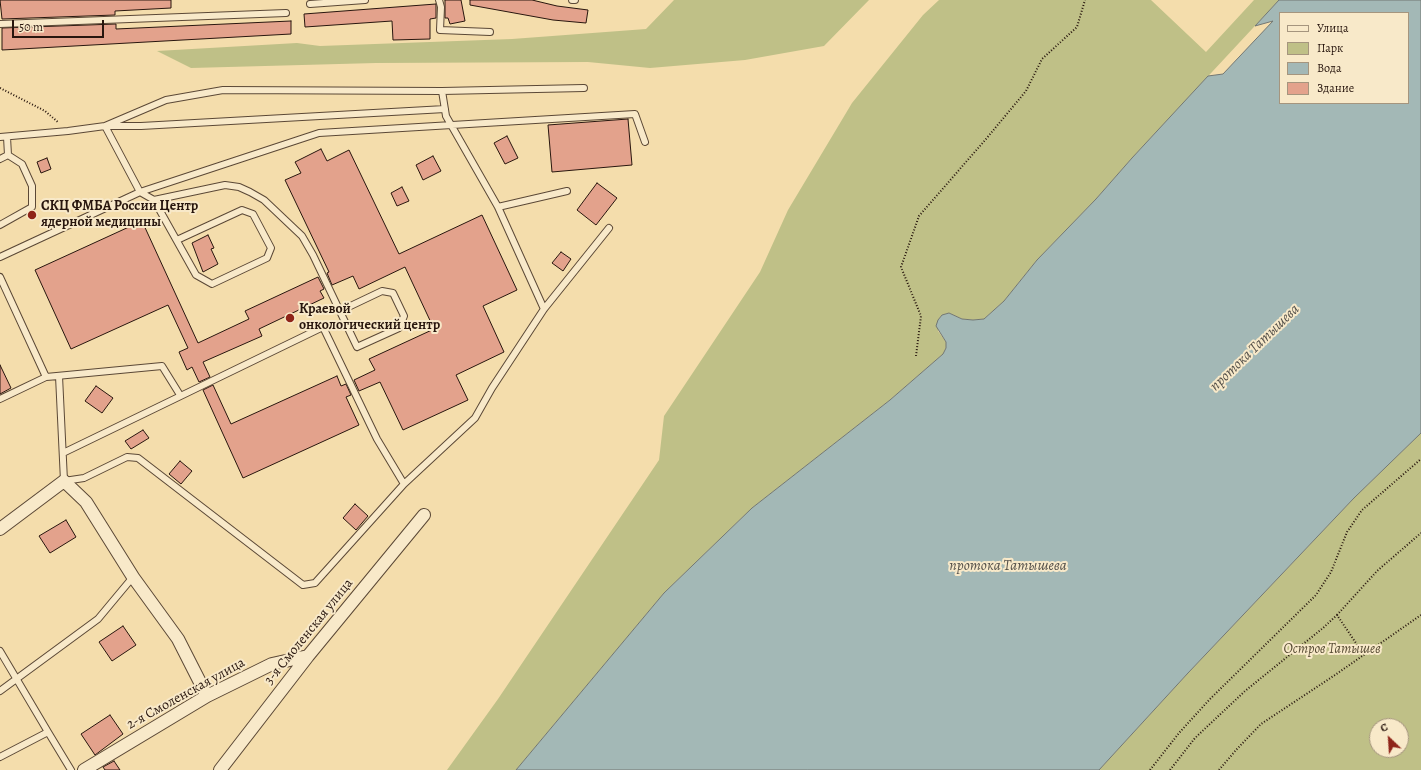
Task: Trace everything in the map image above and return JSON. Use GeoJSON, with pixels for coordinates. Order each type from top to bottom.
{"type":"FeatureCollection","features":[{"type":"Feature","properties":{"kind":"street"},"geometry":{"type":"LineString","coordinates":[[0,529],[64,481],[86,502],[133,577],[178,639],[207,696]]}},
{"type":"Feature","properties":{"kind":"street","name":"3-я Смоленская улица"},"geometry":{"type":"LineString","coordinates":[[220,770],[308,656],[424,515]]}},
{"type":"Feature","properties":{"kind":"street","name":"2-я Смоленская улица"},"geometry":{"type":"LineString","coordinates":[[84,770],[207,696],[272,664],[308,656]]}},
{"type":"Feature","properties":{"kind":"lane"},"geometry":{"type":"LineString","coordinates":[[310,4],[365,0]]}},
{"type":"Feature","properties":{"kind":"lane"},"geometry":{"type":"LineString","coordinates":[[439,0],[441,7],[440,30],[490,32]]}},
{"type":"Feature","properties":{"kind":"lane"},"geometry":{"type":"LineString","coordinates":[[0,24],[286,13]]}},
{"type":"Feature","properties":{"kind":"lane"},"geometry":{"type":"LineString","coordinates":[[105,126],[166,100],[223,90],[442,91],[584,88]]}},
{"type":"Feature","properties":{"kind":"lane"},"geometry":{"type":"LineString","coordinates":[[442,91],[446,116],[498,207],[544,309]]}},
{"type":"Feature","properties":{"kind":"lane"},"geometry":{"type":"LineString","coordinates":[[0,224],[32,207],[32,186],[22,164],[8,155],[3,137],[68,132],[105,126],[141,126],[445,109]]}},
{"type":"Feature","properties":{"kind":"lane"},"geometry":{"type":"LineString","coordinates":[[0,257],[140,192],[319,132],[451,126],[635,114],[645,142]]}},
{"type":"Feature","properties":{"kind":"lane"},"geometry":{"type":"LineString","coordinates":[[105,126],[140,192],[154,200],[196,275],[212,284],[267,258],[271,248],[253,214],[242,210],[177,240]]}},
{"type":"Feature","properties":{"kind":"lane"},"geometry":{"type":"LineString","coordinates":[[0,159],[8,155]]}},
{"type":"Feature","properties":{"kind":"lane"},"geometry":{"type":"LineString","coordinates":[[154,200],[225,185],[239,187],[264,200],[302,236],[357,347],[400,328],[404,316],[393,293],[382,291],[340,311]]}},
{"type":"Feature","properties":{"kind":"lane"},"geometry":{"type":"LineString","coordinates":[[498,207],[567,191]]}},
{"type":"Feature","properties":{"kind":"lane"},"geometry":{"type":"LineString","coordinates":[[59,376],[64,481],[84,478],[127,457],[138,458],[304,585],[314,584],[404,484],[475,418],[492,388],[544,309],[609,228]]}},
{"type":"Feature","properties":{"kind":"lane"},"geometry":{"type":"LineString","coordinates":[[0,277],[46,377]]}},
{"type":"Feature","properties":{"kind":"lane"},"geometry":{"type":"LineString","coordinates":[[63,453],[323,327],[376,439],[404,484]]}},
{"type":"Feature","properties":{"kind":"lane"},"geometry":{"type":"LineString","coordinates":[[0,399],[46,377],[162,366],[180,395]]}},
{"type":"Feature","properties":{"kind":"lane"},"geometry":{"type":"LineString","coordinates":[[0,691],[98,619],[133,577]]}},
{"type":"Feature","properties":{"kind":"lane"},"geometry":{"type":"LineString","coordinates":[[0,651],[71,770]]}},
{"type":"Feature","properties":{"kind":"lane"},"geometry":{"type":"LineString","coordinates":[[0,757],[48,732]]}},
{"type":"Feature","properties":{"kind":"path"},"geometry":{"type":"LineString","coordinates":[[916,356],[921,316],[901,268],[919,216],[1026,91],[1042,59],[1077,27],[1085,0]]}},
{"type":"Feature","properties":{"kind":"path"},"geometry":{"type":"LineString","coordinates":[[0,88],[45,111],[68,132]]}},
{"type":"Feature","properties":{"kind":"path"},"geometry":{"type":"LineString","coordinates":[[1150,770],[1179,733],[1210,699],[1316,595],[1331,572],[1347,532],[1362,510],[1421,459]]}},
{"type":"Feature","properties":{"kind":"path"},"geometry":{"type":"LineString","coordinates":[[1170,770],[1195,738],[1244,691],[1323,628],[1377,571],[1421,533]]}},
{"type":"Feature","properties":{"kind":"path"},"geometry":{"type":"LineString","coordinates":[[1337,614],[1364,655]]}},
{"type":"Feature","properties":{"kind":"path"},"geometry":{"type":"LineString","coordinates":[[1219,770],[1261,724],[1364,655],[1421,614]]}},
{"type":"Feature","properties":{"kind":"green space"},"geometry":{"type":"Polygon","coordinates":[[[674,0],[869,0],[824,46],[745,60],[650,68],[588,62],[376,63],[191,68],[157,51],[297,43],[320,46],[512,39],[646,29],[674,0]]]}},
{"type":"Feature","properties":{"kind":"green space"},"geometry":{"type":"Polygon","coordinates":[[[939,0],[1151,0],[1206,52],[1254,0],[1279,0],[1132,158],[1096,199],[1037,260],[1004,301],[984,319],[962,319],[949,313],[942,315],[938,320],[938,331],[946,342],[946,348],[943,354],[890,400],[752,508],[664,593],[516,770],[447,770],[498,699],[659,460],[664,416],[760,272],[788,210],[852,103],[923,15],[939,0]]]}},
{"type":"Feature","properties":{"kind":"green space","name":"Остров Татышев"},"geometry":{"type":"Polygon","coordinates":[[[1421,433],[1421,770],[1099,770],[1188,673],[1354,498],[1421,433]]]}},
{"type":"Feature","properties":{"kind":"water","name":"протока Татышева"},"geometry":{"type":"Polygon","coordinates":[[[1279,0],[1421,0],[1421,433],[1354,498],[1188,673],[1099,770],[516,770],[664,593],[752,508],[890,400],[943,354],[946,348],[946,342],[936,326],[942,315],[949,313],[962,319],[984,319],[1004,301],[1037,260],[1096,199],[1208,76],[1223,74],[1273,21],[1255,26],[1279,0]]]}},
{"type":"Feature","properties":{"kind":"building"},"geometry":{"type":"Polygon","coordinates":[[[0,0],[171,0],[171,8],[115,11],[115,15],[2,19],[0,0]]]}},
{"type":"Feature","properties":{"kind":"building"},"geometry":{"type":"Polygon","coordinates":[[[445,0],[461,0],[465,21],[450,24],[448,18],[445,18],[445,0]]]}},
{"type":"Feature","properties":{"kind":"building"},"geometry":{"type":"Polygon","coordinates":[[[470,0],[532,0],[557,6],[588,10],[586,23],[553,20],[470,5],[470,0]]]}},
{"type":"Feature","properties":{"kind":"building"},"geometry":{"type":"Polygon","coordinates":[[[436,4],[436,18],[430,19],[430,39],[393,40],[392,21],[305,27],[304,14],[436,4]]]}},
{"type":"Feature","properties":{"kind":"building"},"geometry":{"type":"Polygon","coordinates":[[[291,21],[291,34],[2,50],[2,28],[116,24],[116,29],[291,21]]]}},
{"type":"Feature","properties":{"kind":"building"},"geometry":{"type":"Polygon","coordinates":[[[628,119],[632,165],[552,172],[548,125],[628,119]]]}},
{"type":"Feature","properties":{"kind":"building"},"geometry":{"type":"Polygon","coordinates":[[[507,136],[518,158],[505,164],[494,143],[507,136]]]}},
{"type":"Feature","properties":{"kind":"building"},"geometry":{"type":"Polygon","coordinates":[[[321,149],[327,161],[349,150],[399,254],[482,215],[517,290],[483,306],[504,352],[456,375],[468,400],[403,430],[380,382],[359,391],[354,380],[375,370],[369,359],[434,329],[405,267],[359,289],[353,276],[332,285],[327,273],[329,272],[285,180],[301,173],[295,162],[321,149]]]}},
{"type":"Feature","properties":{"kind":"building"},"geometry":{"type":"Polygon","coordinates":[[[433,156],[441,171],[423,180],[416,165],[433,156]]]}},
{"type":"Feature","properties":{"kind":"building"},"geometry":{"type":"Polygon","coordinates":[[[47,158],[51,169],[41,173],[37,162],[47,158]]]}},
{"type":"Feature","properties":{"kind":"building"},"geometry":{"type":"Polygon","coordinates":[[[597,183],[617,198],[596,225],[577,210],[597,183]]]}},
{"type":"Feature","properties":{"kind":"building"},"geometry":{"type":"Polygon","coordinates":[[[402,187],[409,201],[397,206],[391,193],[402,187]]]}},
{"type":"Feature","properties":{"kind":"building"},"geometry":{"type":"Polygon","coordinates":[[[142,221],[198,343],[249,319],[245,311],[318,277],[324,289],[320,291],[324,298],[259,329],[262,336],[203,362],[210,377],[199,382],[192,367],[187,370],[179,352],[188,348],[168,305],[71,349],[35,270],[142,221]]]}},
{"type":"Feature","properties":{"kind":"building"},"geometry":{"type":"Polygon","coordinates":[[[208,235],[214,248],[211,249],[218,264],[203,272],[192,243],[208,235]]]}},
{"type":"Feature","properties":{"kind":"building"},"geometry":{"type":"Polygon","coordinates":[[[561,252],[571,259],[563,271],[552,263],[561,252]]]}},
{"type":"Feature","properties":{"kind":"building"},"geometry":{"type":"Polygon","coordinates":[[[0,365],[11,388],[0,394],[0,365]]]}},
{"type":"Feature","properties":{"kind":"building"},"geometry":{"type":"Polygon","coordinates":[[[337,376],[341,386],[346,384],[351,395],[346,397],[359,425],[243,478],[203,390],[213,385],[231,424],[337,376]]]}},
{"type":"Feature","properties":{"kind":"building"},"geometry":{"type":"Polygon","coordinates":[[[96,386],[113,398],[102,413],[85,401],[96,386]]]}},
{"type":"Feature","properties":{"kind":"building"},"geometry":{"type":"Polygon","coordinates":[[[143,430],[149,438],[131,449],[125,441],[143,430]]]}},
{"type":"Feature","properties":{"kind":"building"},"geometry":{"type":"Polygon","coordinates":[[[180,461],[192,471],[181,484],[169,474],[180,461]]]}},
{"type":"Feature","properties":{"kind":"building"},"geometry":{"type":"Polygon","coordinates":[[[355,504],[368,516],[356,530],[343,518],[355,504]]]}},
{"type":"Feature","properties":{"kind":"building"},"geometry":{"type":"Polygon","coordinates":[[[66,520],[76,537],[50,553],[39,536],[66,520]]]}},
{"type":"Feature","properties":{"kind":"building"},"geometry":{"type":"Polygon","coordinates":[[[123,626],[136,645],[112,661],[99,642],[123,626]]]}},
{"type":"Feature","properties":{"kind":"building"},"geometry":{"type":"Polygon","coordinates":[[[110,715],[123,734],[95,755],[81,734],[110,715]]]}},
{"type":"Feature","properties":{"kind":"building"},"geometry":{"type":"Polygon","coordinates":[[[114,761],[120,770],[105,770],[103,767],[114,761]]]}},
{"type":"Feature","properties":{"kind":"place","name":"СКЦ ФМБА России Центр ядерной медицины"},"geometry":{"type":"Point","coordinates":[32,215]}},
{"type":"Feature","properties":{"kind":"place","name":"Краевой онкологический центр"},"geometry":{"type":"Point","coordinates":[290,318]}}]}
